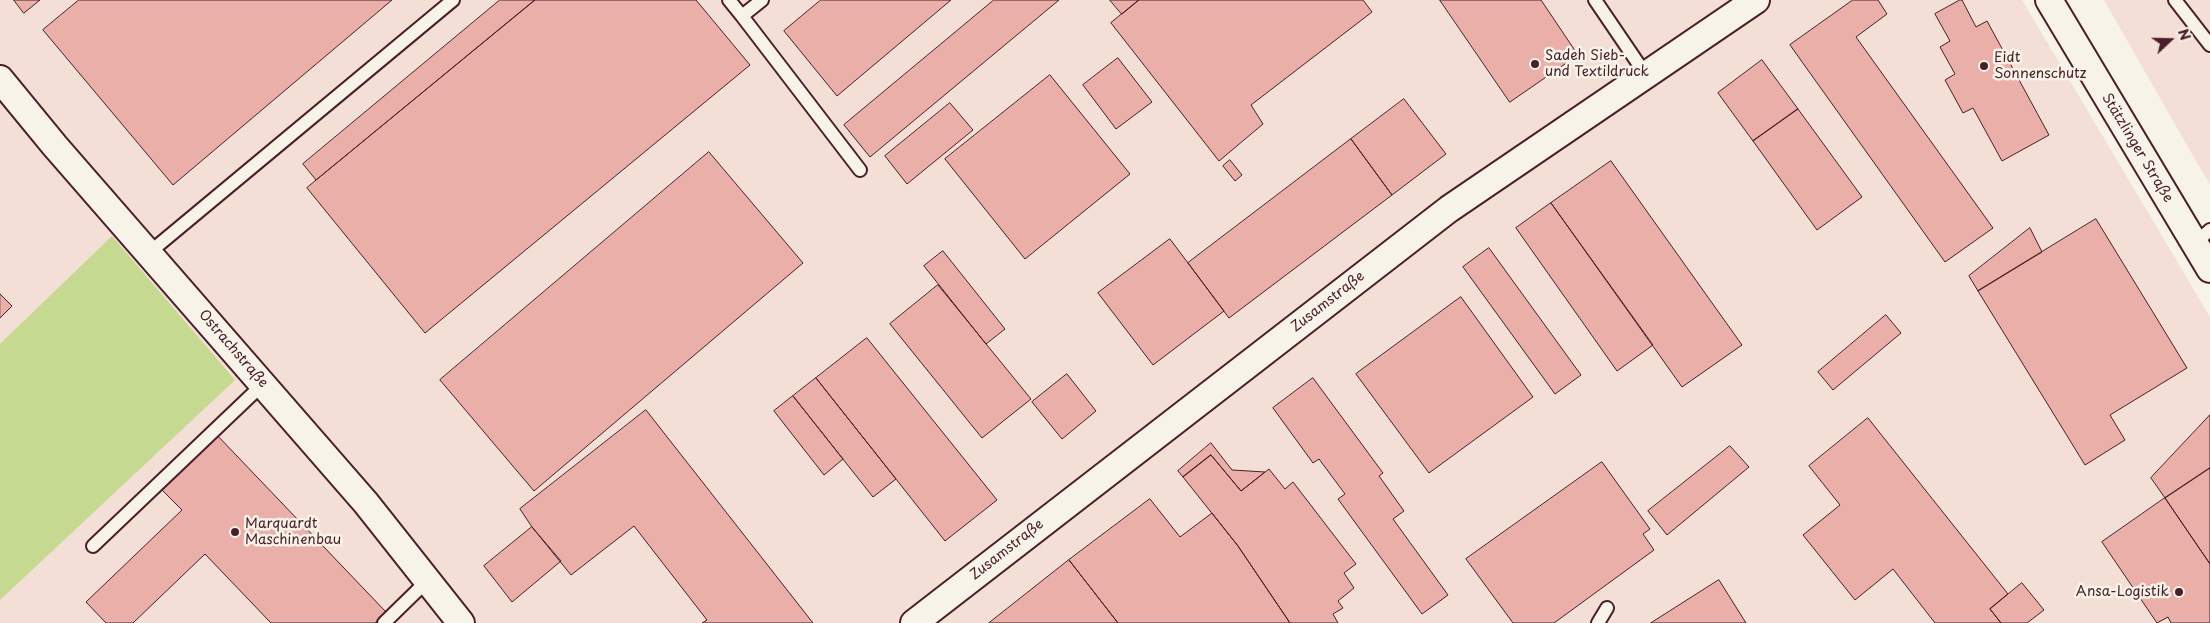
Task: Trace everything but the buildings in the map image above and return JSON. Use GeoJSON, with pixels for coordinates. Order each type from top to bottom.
{"type":"FeatureCollection","features":[{"type":"Feature","properties":{"kind":"street","name":"Zusamstraße"},"geometry":{"type":"LineString","coordinates":[[914,623],[1449,209],[1756,0]]}},
{"type":"Feature","properties":{"kind":"street","name":"Stätzlinger Straße"},"geometry":{"type":"LineString","coordinates":[[2049,0],[2202,237],[2210,269]]}},
{"type":"Feature","properties":{"kind":"street","name":"Ostrachstraße"},"geometry":{"type":"LineString","coordinates":[[0,79],[55,146],[150,252],[366,503],[461,623]]}},
{"type":"Feature","properties":{"kind":"lane"},"geometry":{"type":"LineString","coordinates":[[150,252],[453,0]]}},
{"type":"Feature","properties":{"kind":"lane"},"geometry":{"type":"LineString","coordinates":[[729,0],[860,170]]}},
{"type":"Feature","properties":{"kind":"lane"},"geometry":{"type":"LineString","coordinates":[[742,16],[762,0]]}},
{"type":"Feature","properties":{"kind":"lane"},"geometry":{"type":"LineString","coordinates":[[1595,0],[1646,75]]}},
{"type":"Feature","properties":{"kind":"lane"},"geometry":{"type":"LineString","coordinates":[[2175,0],[2210,45]]}},
{"type":"Feature","properties":{"kind":"lane"},"geometry":{"type":"LineString","coordinates":[[93,546],[263,384]]}},
{"type":"Feature","properties":{"kind":"lane"},"geometry":{"type":"LineString","coordinates":[[384,623],[427,581]]}},
{"type":"Feature","properties":{"kind":"lane"},"geometry":{"type":"LineString","coordinates":[[1598,623],[1607,608]]}},
{"type":"Feature","properties":{"kind":"shaded area"},"geometry":{"type":"Polygon","coordinates":[[[0,0],[2022,0],[2210,317],[2210,623],[0,623],[0,0]]]}},
{"type":"Feature","properties":{"kind":"shaded area"},"geometry":{"type":"Polygon","coordinates":[[[2104,0],[2210,0],[2210,184],[2196,161],[2104,0]]]}},
{"type":"Feature","properties":{"kind":"green space"},"geometry":{"type":"Polygon","coordinates":[[[112,236],[235,380],[0,600],[0,344],[112,236]]]}},
{"type":"Feature","properties":{"kind":"place","name":"Sadeh Sieb- und Textildruck"},"geometry":{"type":"Point","coordinates":[1535,64]}},
{"type":"Feature","properties":{"kind":"place","name":"Eidt Sonnenschutz"},"geometry":{"type":"Point","coordinates":[1984,66]}},
{"type":"Feature","properties":{"kind":"place","name":"Marquardt Maschinenbau"},"geometry":{"type":"Point","coordinates":[235,532]}},
{"type":"Feature","properties":{"kind":"place","name":"Ansa-Logistik"},"geometry":{"type":"Point","coordinates":[2179,592]}}]}
